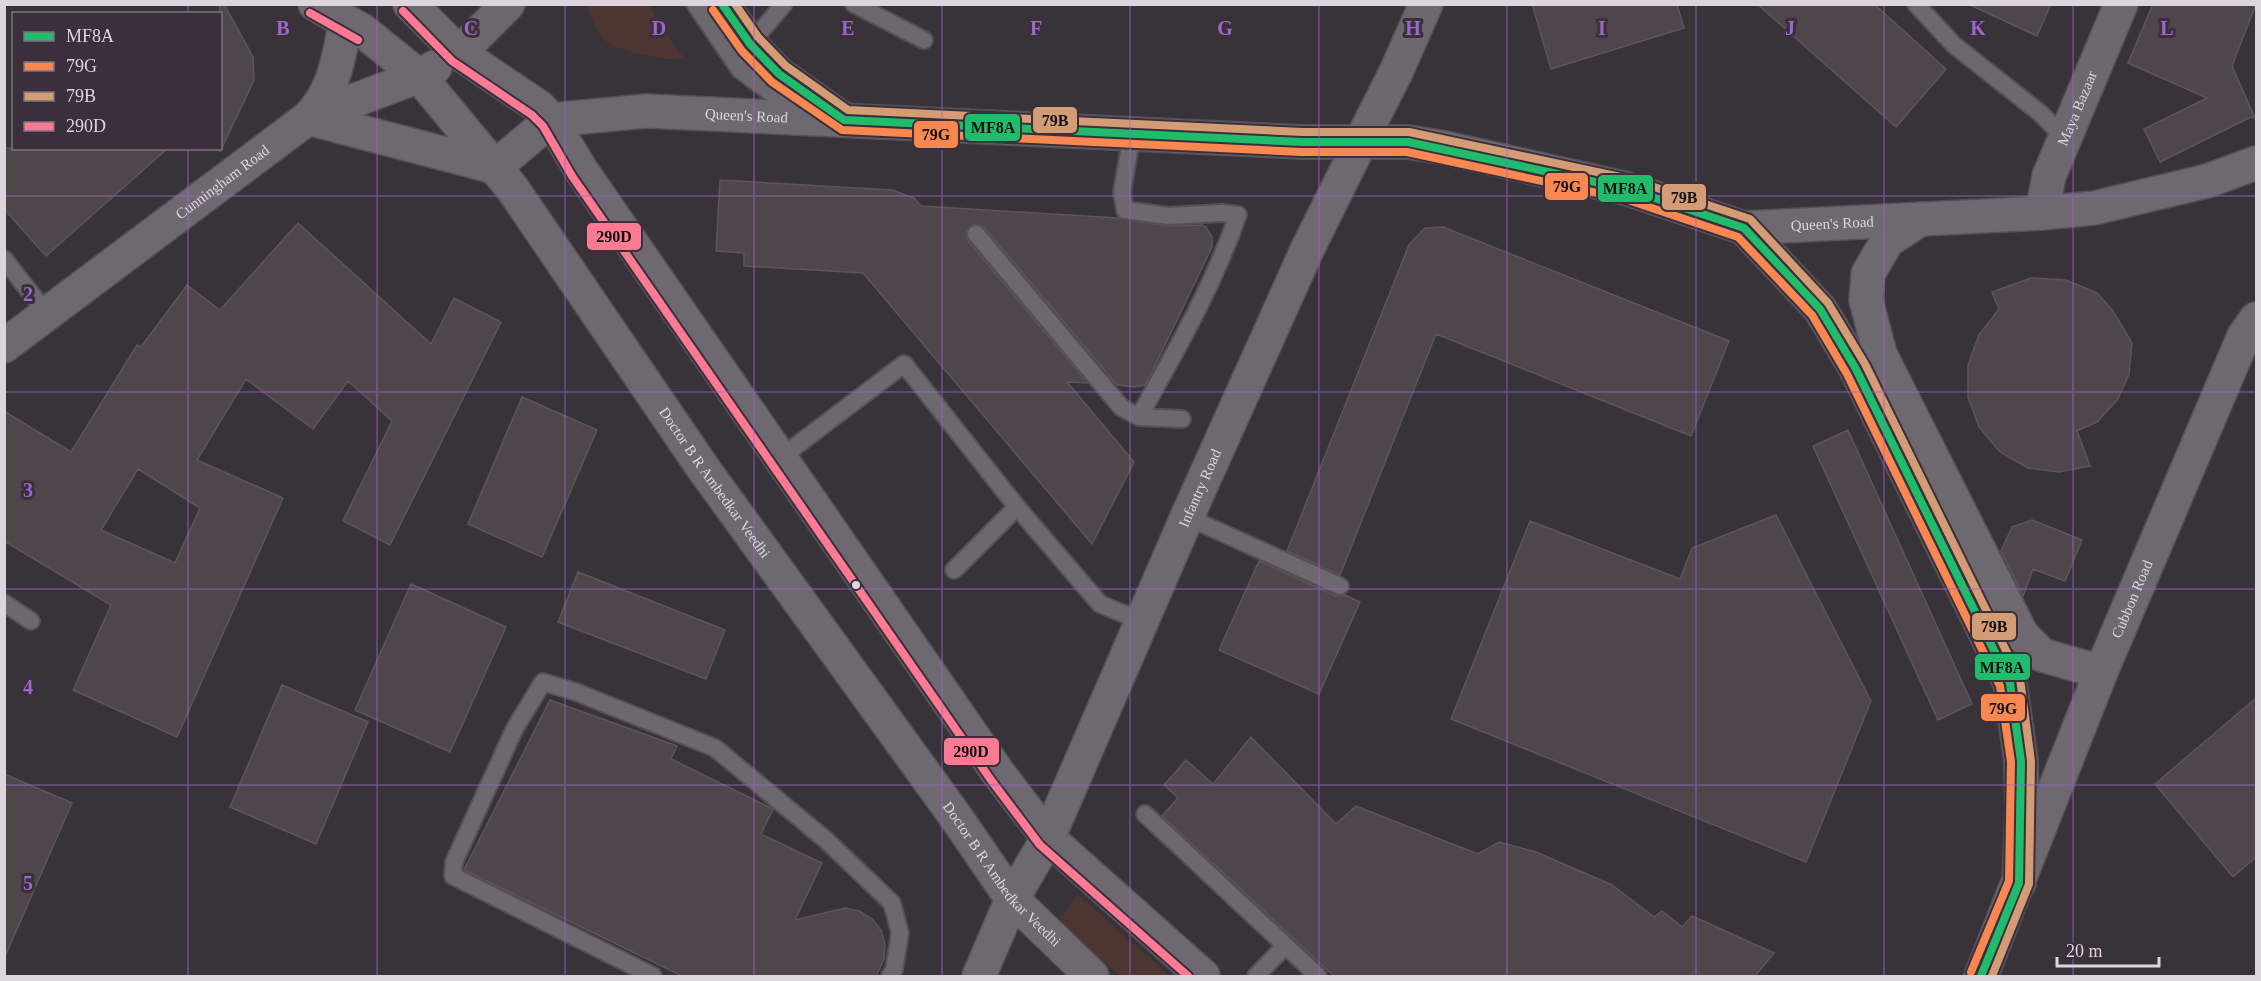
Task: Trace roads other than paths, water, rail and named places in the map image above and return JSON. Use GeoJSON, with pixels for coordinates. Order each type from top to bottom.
{"type":"FeatureCollection","features":[{"type":"Feature","properties":{"kind":"main road"},"geometry":{"type":"LineString","coordinates":[[315,4],[355,26]]}},
{"type":"Feature","properties":{"kind":"main road"},"geometry":{"type":"LineString","coordinates":[[309,118],[324,103],[355,26],[405,4]]}},
{"type":"Feature","properties":{"kind":"main road"},"geometry":{"type":"LineString","coordinates":[[410,4],[459,53],[539,107],[551,120],[581,170],[780,458],[994,766],[1048,838],[1203,976]]}},
{"type":"Feature","properties":{"kind":"main road","name":"Doctor B R Ambedkar Veedhi"},"geometry":{"type":"LineString","coordinates":[[355,26],[418,76],[495,167],[574,276],[703,468],[958,820],[1012,899],[1092,976]]}},
{"type":"Feature","properties":{"kind":"main road","name":"Cunningham Road"},"geometry":{"type":"LineString","coordinates":[[4,346],[309,118],[418,76],[459,53]]}},
{"type":"Feature","properties":{"kind":"main road","name":"Queen's Road"},"geometry":{"type":"LineString","coordinates":[[551,120],[646,111],[1132,134],[1360,143],[1408,142],[1445,148],[1628,189],[1744,228],[2042,213],[2121,202],[2207,181],[2256,163]]}},
{"type":"Feature","properties":{"kind":"main road"},"geometry":{"type":"LineString","coordinates":[[309,118],[495,167],[551,120]]}},
{"type":"Feature","properties":{"kind":"main road","name":"Infantry Road"},"geometry":{"type":"LineString","coordinates":[[979,976],[1012,899],[1048,838],[1187,517],[1307,250],[1360,143]]}},
{"type":"Feature","properties":{"kind":"main road"},"geometry":{"type":"LineString","coordinates":[[1921,219],[1887,241],[1868,273],[1866,300],[1880,354],[2022,636],[2042,655],[2101,672]]}},
{"type":"Feature","properties":{"kind":"main road"},"geometry":{"type":"LineString","coordinates":[[1744,228],[1820,309],[1856,369],[2010,683],[2021,760],[2022,811],[2019,883]]}},
{"type":"Feature","properties":{"kind":"main road","name":"Cubbon Road"},"geometry":{"type":"LineString","coordinates":[[1981,976],[2101,672],[2244,336],[2256,319]]}},
{"type":"Feature","properties":{"kind":"street"},"geometry":{"type":"LineString","coordinates":[[459,53],[508,4]]}},
{"type":"Feature","properties":{"kind":"street"},"geometry":{"type":"LineString","coordinates":[[722,4],[750,44],[778,74],[844,120]]}},
{"type":"Feature","properties":{"kind":"street","name":"Infantry Road"},"geometry":{"type":"LineString","coordinates":[[1360,143],[1396,72],[1426,4]]}},
{"type":"Feature","properties":{"kind":"street","name":"Maya Bazaar"},"geometry":{"type":"LineString","coordinates":[[2042,213],[2049,176],[2121,4]]}},
{"type":"Feature","properties":{"kind":"lane"},"geometry":{"type":"LineString","coordinates":[[695,4],[740,70],[806,119]]}},
{"type":"Feature","properties":{"kind":"lane"},"geometry":{"type":"LineString","coordinates":[[750,44],[784,4]]}},
{"type":"Feature","properties":{"kind":"lane"},"geometry":{"type":"LineString","coordinates":[[854,4],[924,40]]}},
{"type":"Feature","properties":{"kind":"lane"},"geometry":{"type":"LineString","coordinates":[[1916,4],[1954,45],[2040,113],[2064,137]]}},
{"type":"Feature","properties":{"kind":"lane"},"geometry":{"type":"LineString","coordinates":[[1132,134],[1122,192],[1125,210],[1168,216],[1222,213],[1238,215],[1224,257],[1199,308],[1139,417]]}},
{"type":"Feature","properties":{"kind":"lane"},"geometry":{"type":"LineString","coordinates":[[976,234],[1122,408],[1139,417],[1182,419]]}},
{"type":"Feature","properties":{"kind":"lane"},"geometry":{"type":"LineString","coordinates":[[4,259],[47,314]]}},
{"type":"Feature","properties":{"kind":"lane"},"geometry":{"type":"LineString","coordinates":[[780,458],[904,364],[1017,507],[1100,604],[1141,621]]}},
{"type":"Feature","properties":{"kind":"lane"},"geometry":{"type":"LineString","coordinates":[[954,570],[1017,507]]}},
{"type":"Feature","properties":{"kind":"lane"},"geometry":{"type":"LineString","coordinates":[[1187,517],[1340,586]]}},
{"type":"Feature","properties":{"kind":"lane"},"geometry":{"type":"LineString","coordinates":[[4,603],[31,621]]}},
{"type":"Feature","properties":{"kind":"lane"},"geometry":{"type":"LineString","coordinates":[[652,976],[453,876],[454,861],[505,750],[543,682],[576,692],[715,748],[826,840],[892,903],[900,933],[894,970],[890,976]]}},
{"type":"Feature","properties":{"kind":"lane"},"geometry":{"type":"LineString","coordinates":[[1145,814],[1318,976]]}},
{"type":"Feature","properties":{"kind":"lane"},"geometry":{"type":"LineString","coordinates":[[1256,976],[1285,946]]}}]}
